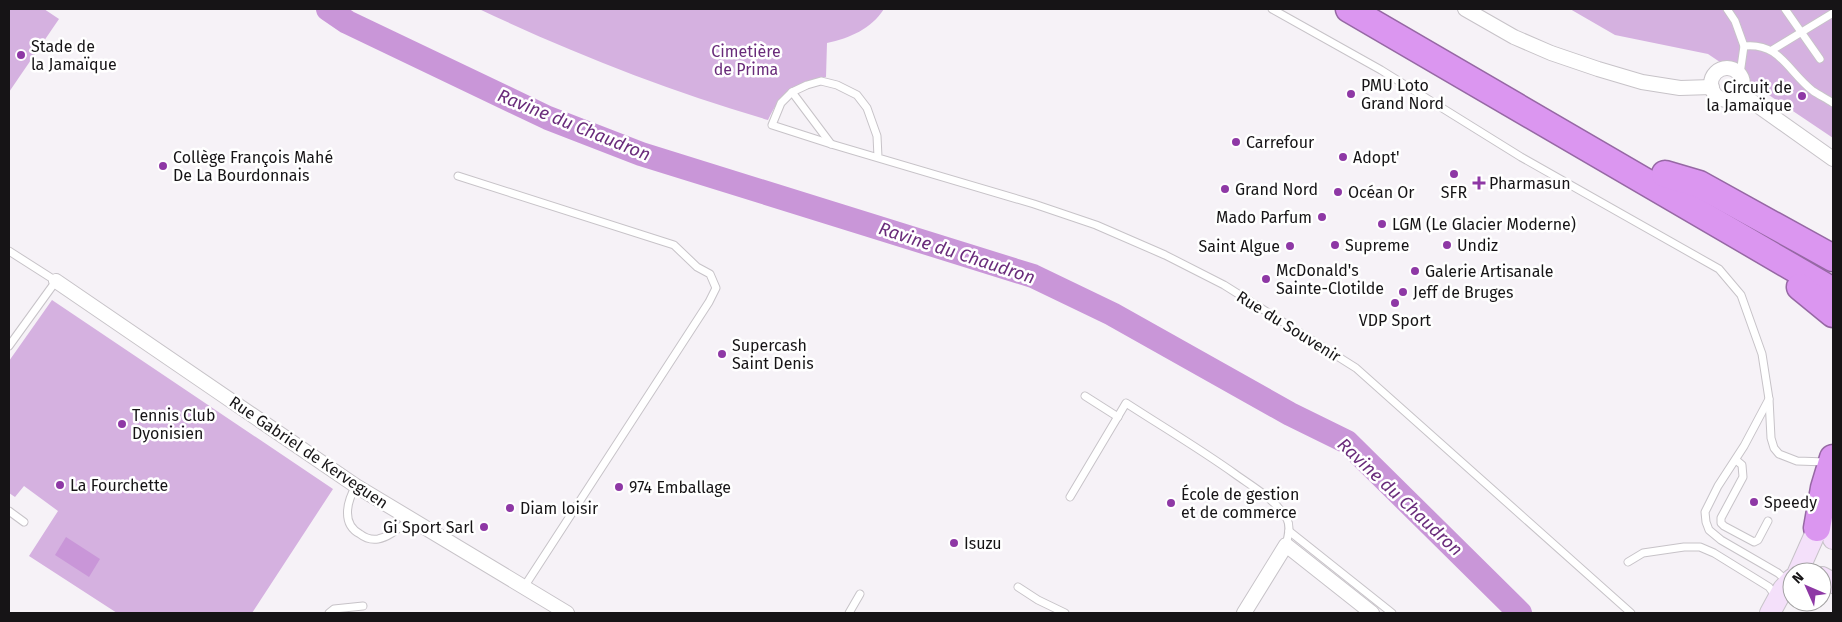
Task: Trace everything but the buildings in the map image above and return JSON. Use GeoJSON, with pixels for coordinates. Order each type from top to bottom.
{"type":"FeatureCollection","features":[{"type":"Feature","properties":{"kind":"highway"},"geometry":{"type":"LineString","coordinates":[[1349,9],[1661,182],[1833,271]]}},
{"type":"Feature","properties":{"kind":"highway"},"geometry":{"type":"LineString","coordinates":[[1385,9],[1833,291]]}},
{"type":"Feature","properties":{"kind":"highway"},"geometry":{"type":"LineString","coordinates":[[1661,182],[1699,184],[1833,258]]}},
{"type":"Feature","properties":{"kind":"highway"},"geometry":{"type":"LineString","coordinates":[[1661,182],[1686,216],[1805,290],[1833,314]]}},
{"type":"Feature","properties":{"kind":"highway"},"geometry":{"type":"LineString","coordinates":[[1830,531],[1824,488],[1832,460]]}},
{"type":"Feature","properties":{"kind":"main road"},"geometry":{"type":"LineString","coordinates":[[1806,562],[1830,531],[1833,497]]}},
{"type":"Feature","properties":{"kind":"street"},"geometry":{"type":"LineString","coordinates":[[1465,9],[1529,44],[1598,69],[1642,82],[1680,88],[1712,87]]}},
{"type":"Feature","properties":{"kind":"street"},"geometry":{"type":"LineString","coordinates":[[1731,68],[1740,74],[1743,83],[1740,93],[1727,99],[1717,96],[1712,87],[1713,77],[1720,69],[1731,68]]}},
{"type":"Feature","properties":{"kind":"street"},"geometry":{"type":"LineString","coordinates":[[1740,93],[1833,159]]}},
{"type":"Feature","properties":{"kind":"street","name":"Rue Gabriel de Kerveguen"},"geometry":{"type":"LineString","coordinates":[[56,282],[356,486],[561,611]]}},
{"type":"Feature","properties":{"kind":"street"},"geometry":{"type":"LineString","coordinates":[[1244,613],[1286,545],[1372,613]]}},
{"type":"Feature","properties":{"kind":"lane"},"geometry":{"type":"LineString","coordinates":[[1272,9],[1381,70],[1520,157],[1719,269],[1742,295],[1762,354],[1769,399],[1771,438],[1774,448],[1779,454],[1797,461],[1832,460]]}},
{"type":"Feature","properties":{"kind":"lane"},"geometry":{"type":"LineString","coordinates":[[1727,9],[1735,21],[1744,46],[1740,74]]}},
{"type":"Feature","properties":{"kind":"lane"},"geometry":{"type":"LineString","coordinates":[[1785,9],[1820,59]]}},
{"type":"Feature","properties":{"kind":"lane"},"geometry":{"type":"LineString","coordinates":[[1772,50],[1833,13]]}},
{"type":"Feature","properties":{"kind":"lane"},"geometry":{"type":"LineString","coordinates":[[1744,46],[1756,44],[1772,50],[1813,90],[1833,103]]}},
{"type":"Feature","properties":{"kind":"lane"},"geometry":{"type":"LineString","coordinates":[[831,144],[792,92],[821,81],[837,85],[857,95],[868,108],[874,125],[878,157]]}},
{"type":"Feature","properties":{"kind":"lane","name":"Rue du Souvenir"},"geometry":{"type":"LineString","coordinates":[[792,92],[781,104],[772,124],[831,144],[1034,204],[1096,225],[1165,255],[1224,285],[1356,368],[1631,613]]}},
{"type":"Feature","properties":{"kind":"lane"},"geometry":{"type":"LineString","coordinates":[[458,176],[674,245],[697,268],[710,274],[716,288],[709,302],[524,588]]}},
{"type":"Feature","properties":{"kind":"lane"},"geometry":{"type":"LineString","coordinates":[[9,251],[56,282],[9,346]]}},
{"type":"Feature","properties":{"kind":"lane"},"geometry":{"type":"LineString","coordinates":[[1085,396],[1118,417]]}},
{"type":"Feature","properties":{"kind":"lane"},"geometry":{"type":"LineString","coordinates":[[1769,399],[1736,460],[1718,486],[1705,512],[1706,522],[1710,530],[1721,540],[1778,573],[1782,582]]}},
{"type":"Feature","properties":{"kind":"lane"},"geometry":{"type":"LineString","coordinates":[[1070,497],[1126,403],[1207,454],[1265,495],[1278,507],[1288,521],[1289,530],[1286,545]]}},
{"type":"Feature","properties":{"kind":"lane"},"geometry":{"type":"LineString","coordinates":[[1736,460],[1742,465],[1743,477],[1721,518],[1721,523],[1754,542],[1758,540],[1768,522]]}},
{"type":"Feature","properties":{"kind":"lane"},"geometry":{"type":"LineString","coordinates":[[356,486],[351,494],[347,510],[347,520],[355,532],[367,539],[378,539],[391,534],[411,519]]}},
{"type":"Feature","properties":{"kind":"lane"},"geometry":{"type":"LineString","coordinates":[[9,511],[24,522]]}},
{"type":"Feature","properties":{"kind":"lane"},"geometry":{"type":"LineString","coordinates":[[1289,530],[1392,613]]}},
{"type":"Feature","properties":{"kind":"lane"},"geometry":{"type":"LineString","coordinates":[[1628,562],[1644,553],[1684,547],[1700,547],[1714,553],[1769,588],[1782,589]]}},
{"type":"Feature","properties":{"kind":"lane"},"geometry":{"type":"LineString","coordinates":[[1018,587],[1064,613]]}},
{"type":"Feature","properties":{"kind":"lane"},"geometry":{"type":"LineString","coordinates":[[848,613],[860,594]]}},
{"type":"Feature","properties":{"kind":"lane"},"geometry":{"type":"LineString","coordinates":[[329,613],[334,608],[363,606]]}},
{"type":"Feature","properties":{"kind":"green space","name":"Stade de la Jamaïque"},"geometry":{"type":"Polygon","coordinates":[[[9,9],[44,9],[59,19],[9,92],[9,9]]]}},
{"type":"Feature","properties":{"kind":"green space","name":"Cimetière de Prima"},"geometry":{"type":"Polygon","coordinates":[[[479,9],[884,9],[873,22],[859,32],[827,43],[826,77],[806,82],[791,90],[779,101],[768,120],[694,97],[621,70],[549,41],[479,9]]]}},
{"type":"Feature","properties":{"kind":"green space","name":"Circuit de la Jamaïque"},"geometry":{"type":"Polygon","coordinates":[[[1570,9],[1833,9],[1833,138],[1708,54],[1615,35],[1570,9]]]}},
{"type":"Feature","properties":{"kind":"green space","name":"Tennis Club Dyonisien"},"geometry":{"type":"Polygon","coordinates":[[[52,300],[333,489],[252,613],[117,613],[29,556],[58,511],[24,486],[15,497],[9,493],[9,361],[52,300]]]}},
{"type":"Feature","properties":{"kind":"shaded area"},"geometry":{"type":"Polygon","coordinates":[[[66,537],[100,559],[89,577],[55,555],[66,537]]]}},
{"type":"Feature","properties":{"kind":"waterway","name":"Ravine du Chaudron"},"geometry":{"type":"LineString","coordinates":[[328,9],[347,22],[548,118],[641,154],[1033,276],[1112,314],[1290,414],[1347,442],[1520,613]]}},
{"type":"Feature","properties":{"kind":"place","name":"Stade de la Jamaïque"},"geometry":{"type":"Point","coordinates":[21,55]}},
{"type":"Feature","properties":{"kind":"place","name":"PMU Loto Grand Nord"},"geometry":{"type":"Point","coordinates":[1351,94]}},
{"type":"Feature","properties":{"kind":"place","name":"Circuit de la Jamaïque"},"geometry":{"type":"Point","coordinates":[1802,96]}},
{"type":"Feature","properties":{"kind":"place","name":"Carrefour"},"geometry":{"type":"Point","coordinates":[1236,142]}},
{"type":"Feature","properties":{"kind":"place","name":"Adopt'"},"geometry":{"type":"Point","coordinates":[1343,157]}},
{"type":"Feature","properties":{"kind":"place","name":"Collège François Mahé De La Bourdonnais"},"geometry":{"type":"Point","coordinates":[163,166]}},
{"type":"Feature","properties":{"kind":"place","name":"SFR"},"geometry":{"type":"Point","coordinates":[1454,174]}},
{"type":"Feature","properties":{"kind":"place","name":"Pharmasun"},"geometry":{"type":"Point","coordinates":[1479,183]}},
{"type":"Feature","properties":{"kind":"place","name":"Grand Nord"},"geometry":{"type":"Point","coordinates":[1225,189]}},
{"type":"Feature","properties":{"kind":"place","name":"Océan Or"},"geometry":{"type":"Point","coordinates":[1338,192]}},
{"type":"Feature","properties":{"kind":"place","name":"Mado Parfum"},"geometry":{"type":"Point","coordinates":[1322,217]}},
{"type":"Feature","properties":{"kind":"place","name":"LGM (Le Glacier Moderne)"},"geometry":{"type":"Point","coordinates":[1382,224]}},
{"type":"Feature","properties":{"kind":"place","name":"Supreme"},"geometry":{"type":"Point","coordinates":[1335,245]}},
{"type":"Feature","properties":{"kind":"place","name":"Undiz"},"geometry":{"type":"Point","coordinates":[1447,245]}},
{"type":"Feature","properties":{"kind":"place","name":"Saint Algue"},"geometry":{"type":"Point","coordinates":[1290,246]}},
{"type":"Feature","properties":{"kind":"place","name":"Galerie Artisanale"},"geometry":{"type":"Point","coordinates":[1415,271]}},
{"type":"Feature","properties":{"kind":"place","name":"McDonald's Sainte-Clotilde"},"geometry":{"type":"Point","coordinates":[1266,279]}},
{"type":"Feature","properties":{"kind":"place","name":"Jeff de Bruges"},"geometry":{"type":"Point","coordinates":[1403,292]}},
{"type":"Feature","properties":{"kind":"place","name":"VDP Sport"},"geometry":{"type":"Point","coordinates":[1395,303]}},
{"type":"Feature","properties":{"kind":"place","name":"Supercash Saint Denis"},"geometry":{"type":"Point","coordinates":[722,354]}},
{"type":"Feature","properties":{"kind":"place","name":"Tennis Club Dyonisien"},"geometry":{"type":"Point","coordinates":[122,424]}},
{"type":"Feature","properties":{"kind":"place","name":"La Fourchette"},"geometry":{"type":"Point","coordinates":[60,485]}},
{"type":"Feature","properties":{"kind":"place","name":"974 Emballage"},"geometry":{"type":"Point","coordinates":[619,487]}},
{"type":"Feature","properties":{"kind":"place","name":"Speedy"},"geometry":{"type":"Point","coordinates":[1754,502]}},
{"type":"Feature","properties":{"kind":"place","name":"École de gestion et de commerce"},"geometry":{"type":"Point","coordinates":[1171,503]}},
{"type":"Feature","properties":{"kind":"place","name":"Diam loisir"},"geometry":{"type":"Point","coordinates":[510,508]}},
{"type":"Feature","properties":{"kind":"place","name":"Gi Sport Sarl"},"geometry":{"type":"Point","coordinates":[484,527]}},
{"type":"Feature","properties":{"kind":"place","name":"Isuzu"},"geometry":{"type":"Point","coordinates":[954,543]}}]}
